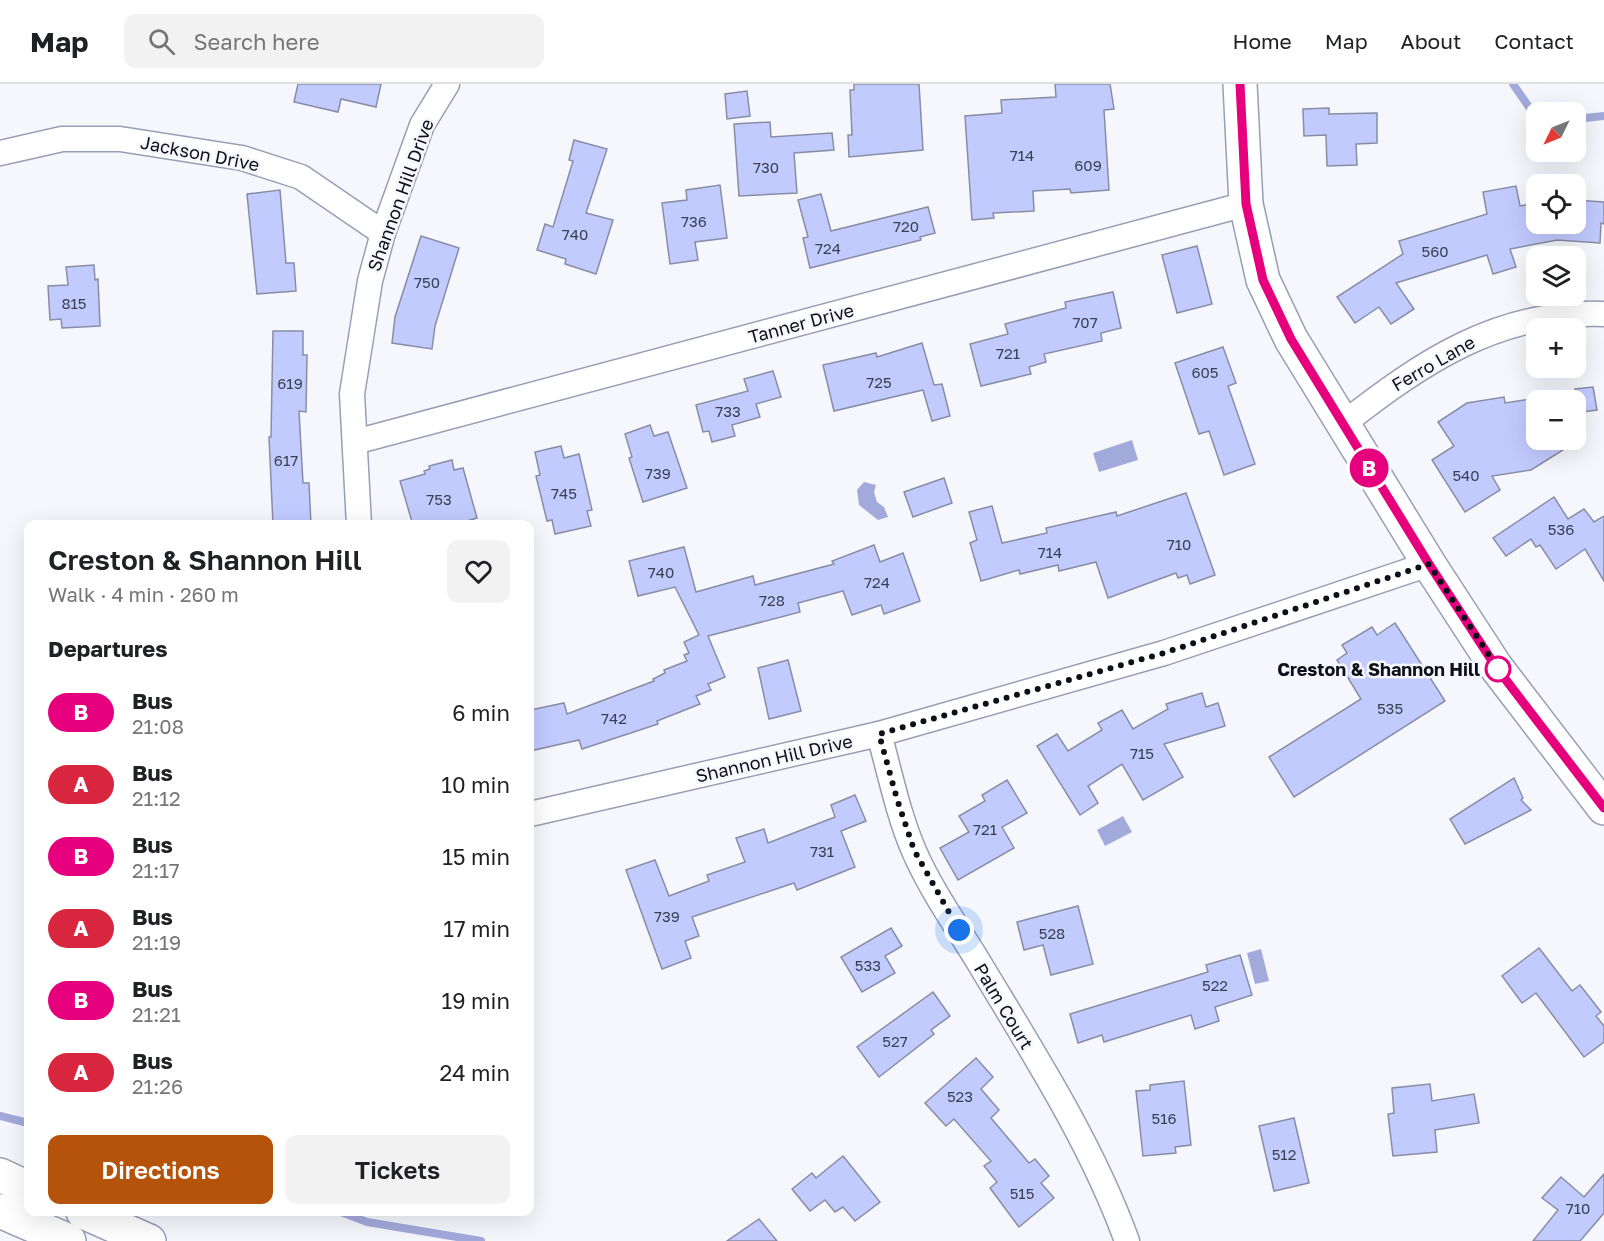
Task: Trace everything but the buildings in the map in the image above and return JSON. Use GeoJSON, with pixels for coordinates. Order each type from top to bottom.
{"type":"FeatureCollection","features":[{"type":"Feature","properties":{"kind":"main road"},"geometry":{"type":"LineString","coordinates":[[1240,84],[1246,204],[1263,280],[1291,339],[1429,564],[1496,667],[1604,808]]}},
{"type":"Feature","properties":{"kind":"main road"},"geometry":{"type":"LineString","coordinates":[[0,1175],[24,1186]]}},
{"type":"Feature","properties":{"kind":"main road"},"geometry":{"type":"LineString","coordinates":[[0,1210],[69,1241]]}},
{"type":"Feature","properties":{"kind":"main road"},"geometry":{"type":"LineString","coordinates":[[92,1216],[149,1241]]}},
{"type":"Feature","properties":{"kind":"street","name":"Shannon Hill Drive"},"geometry":{"type":"LineString","coordinates":[[359,520],[352,394],[370,280],[383,233],[422,125],[447,84]]}},
{"type":"Feature","properties":{"kind":"street","name":"Jackson Drive"},"geometry":{"type":"LineString","coordinates":[[0,153],[62,139],[120,139],[242,158],[301,177],[383,233]]}},
{"type":"Feature","properties":{"kind":"street","name":"Tanner Drive"},"geometry":{"type":"LineString","coordinates":[[355,442],[1246,204]]}},
{"type":"Feature","properties":{"kind":"street","name":"Ferro Lane"},"geometry":{"type":"LineString","coordinates":[[1342,424],[1392,386],[1458,345],[1525,320],[1570,313],[1604,314]]}},
{"type":"Feature","properties":{"kind":"street","name":"Shannon Hill Drive"},"geometry":{"type":"LineString","coordinates":[[534,813],[879,734],[1164,653],[1429,564]]}},
{"type":"Feature","properties":{"kind":"street","name":"Palm Court"},"geometry":{"type":"LineString","coordinates":[[879,734],[914,850],[937,895],[1073,1124],[1127,1241]]}},
{"type":"Feature","properties":{"kind":"water"},"geometry":{"type":"Polygon","coordinates":[[[1132,440],[1138,460],[1099,472],[1093,453],[1132,440]]]}},
{"type":"Feature","properties":{"kind":"water"},"geometry":{"type":"Polygon","coordinates":[[[864,482],[876,485],[874,492],[877,502],[884,507],[888,517],[878,520],[859,505],[857,490],[864,482]]]}},
{"type":"Feature","properties":{"kind":"water"},"geometry":{"type":"Polygon","coordinates":[[[1123,816],[1132,832],[1105,846],[1097,830],[1123,816]]]}},
{"type":"Feature","properties":{"kind":"water"},"geometry":{"type":"Polygon","coordinates":[[[1261,949],[1269,981],[1255,984],[1247,953],[1261,949]]]}},
{"type":"Feature","properties":{"kind":"waterway"},"geometry":{"type":"LineString","coordinates":[[1513,84],[1526,103]]}},
{"type":"Feature","properties":{"kind":"waterway"},"geometry":{"type":"LineString","coordinates":[[1586,118],[1604,116]]}},
{"type":"Feature","properties":{"kind":"waterway"},"geometry":{"type":"LineString","coordinates":[[0,1116],[24,1122]]}},
{"type":"Feature","properties":{"kind":"waterway"},"geometry":{"type":"LineString","coordinates":[[351,1216],[367,1222],[481,1241]]}},
{"type":"Feature","properties":{"kind":"bus line","name":"B"},"geometry":{"type":"LineString","coordinates":[[1240,84],[1246,204],[1263,280],[1291,339],[1429,564],[1496,667],[1604,808]]}},
{"type":"Feature","properties":{"kind":"place","name":"Creston & Shannon Hill"},"geometry":{"type":"Point","coordinates":[1498,669]}},
{"type":"Feature","properties":{"kind":"route"},"geometry":{"type":"LineString","coordinates":[[959,930],[937,895],[914,850],[879,734],[1164,653],[1429,564],[1498,669]]}}]}
